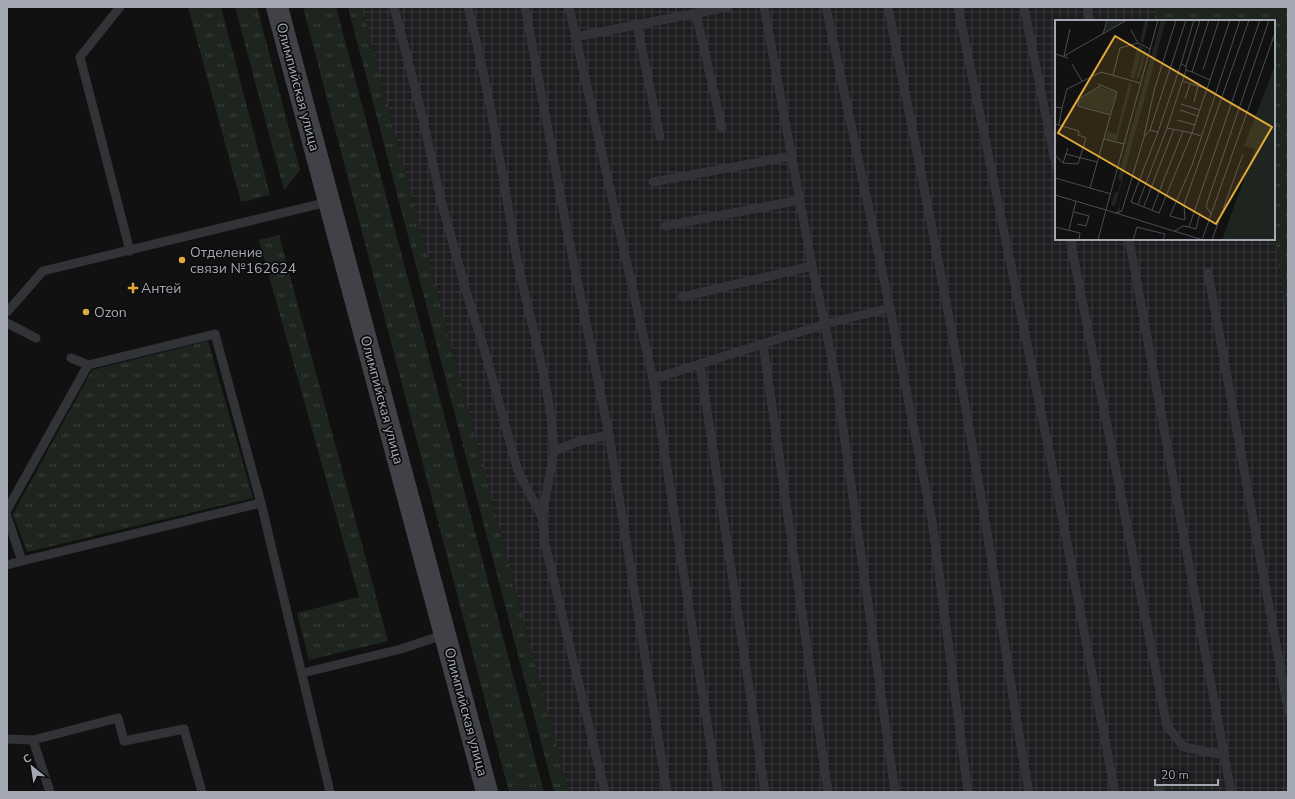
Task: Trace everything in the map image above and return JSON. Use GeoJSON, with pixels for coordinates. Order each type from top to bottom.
{"type":"FeatureCollection","features":[{"type":"Feature","properties":{"kind":"main road","name":"Олимпийская улица"},"geometry":{"type":"LineString","coordinates":[[277,7],[328,202],[446,634],[487,792]]}},
{"type":"Feature","properties":{"kind":"lane"},"geometry":{"type":"LineString","coordinates":[[120,7],[80,57],[130,251]]}},
{"type":"Feature","properties":{"kind":"lane"},"geometry":{"type":"LineString","coordinates":[[394,7],[421,111],[441,200],[518,471],[542,517]]}},
{"type":"Feature","properties":{"kind":"lane"},"geometry":{"type":"LineString","coordinates":[[468,7],[476,38],[498,148],[516,254],[541,363],[553,429],[554,451],[542,517],[545,544],[605,792]]}},
{"type":"Feature","properties":{"kind":"lane"},"geometry":{"type":"LineString","coordinates":[[525,7],[568,235],[609,435],[667,792]]}},
{"type":"Feature","properties":{"kind":"lane"},"geometry":{"type":"LineString","coordinates":[[569,7],[653,379],[718,792]]}},
{"type":"Feature","properties":{"kind":"lane"},"geometry":{"type":"LineString","coordinates":[[575,37],[728,7]]}},
{"type":"Feature","properties":{"kind":"lane"},"geometry":{"type":"LineString","coordinates":[[764,7],[812,266],[826,324],[837,386],[895,792]]}},
{"type":"Feature","properties":{"kind":"lane"},"geometry":{"type":"LineString","coordinates":[[826,7],[890,308],[932,520],[968,792]]}},
{"type":"Feature","properties":{"kind":"lane"},"geometry":{"type":"LineString","coordinates":[[888,7],[949,316],[984,516],[1017,728],[1029,792]]}},
{"type":"Feature","properties":{"kind":"lane"},"geometry":{"type":"LineString","coordinates":[[958,7],[1056,485],[1115,792]]}},
{"type":"Feature","properties":{"kind":"lane"},"geometry":{"type":"LineString","coordinates":[[1024,7],[1055,161]]}},
{"type":"Feature","properties":{"kind":"lane"},"geometry":{"type":"LineString","coordinates":[[1087,7],[1090,20]]}},
{"type":"Feature","properties":{"kind":"lane"},"geometry":{"type":"LineString","coordinates":[[696,13],[722,128]]}},
{"type":"Feature","properties":{"kind":"lane"},"geometry":{"type":"LineString","coordinates":[[638,25],[660,137]]}},
{"type":"Feature","properties":{"kind":"lane"},"geometry":{"type":"LineString","coordinates":[[653,182],[792,156]]}},
{"type":"Feature","properties":{"kind":"lane"},"geometry":{"type":"LineString","coordinates":[[665,226],[800,200]]}},
{"type":"Feature","properties":{"kind":"lane"},"geometry":{"type":"LineString","coordinates":[[7,312],[43,271],[328,202]]}},
{"type":"Feature","properties":{"kind":"lane"},"geometry":{"type":"LineString","coordinates":[[1070,240],[1167,726],[1184,747],[1224,755]]}},
{"type":"Feature","properties":{"kind":"lane"},"geometry":{"type":"LineString","coordinates":[[1129,240],[1231,792]]}},
{"type":"Feature","properties":{"kind":"lane"},"geometry":{"type":"LineString","coordinates":[[682,297],[812,266]]}},
{"type":"Feature","properties":{"kind":"lane"},"geometry":{"type":"LineString","coordinates":[[1208,272],[1288,710]]}},
{"type":"Feature","properties":{"kind":"lane"},"geometry":{"type":"LineString","coordinates":[[653,379],[826,324],[890,308]]}},
{"type":"Feature","properties":{"kind":"lane"},"geometry":{"type":"LineString","coordinates":[[7,323],[36,338]]}},
{"type":"Feature","properties":{"kind":"lane"},"geometry":{"type":"LineString","coordinates":[[71,358],[88,365],[215,334],[261,503],[330,792]]}},
{"type":"Feature","properties":{"kind":"lane"},"geometry":{"type":"LineString","coordinates":[[763,344],[828,792]]}},
{"type":"Feature","properties":{"kind":"lane"},"geometry":{"type":"LineString","coordinates":[[700,364],[764,792]]}},
{"type":"Feature","properties":{"kind":"lane"},"geometry":{"type":"LineString","coordinates":[[7,510],[88,365]]}},
{"type":"Feature","properties":{"kind":"lane"},"geometry":{"type":"LineString","coordinates":[[554,451],[580,441],[609,435]]}},
{"type":"Feature","properties":{"kind":"lane"},"geometry":{"type":"LineString","coordinates":[[7,565],[261,503]]}},
{"type":"Feature","properties":{"kind":"lane"},"geometry":{"type":"LineString","coordinates":[[7,516],[22,561]]}},
{"type":"Feature","properties":{"kind":"lane"},"geometry":{"type":"LineString","coordinates":[[303,674],[401,649],[446,634]]}},
{"type":"Feature","properties":{"kind":"lane"},"geometry":{"type":"LineString","coordinates":[[7,739],[33,740],[118,718],[124,741],[184,729],[202,792]]}},
{"type":"Feature","properties":{"kind":"lane"},"geometry":{"type":"LineString","coordinates":[[33,740],[50,792]]}},
{"type":"Feature","properties":{"kind":"shaded area"},"geometry":{"type":"Polygon","coordinates":[[[362,7],[1155,7],[1158,20],[1055,20],[1055,240],[1275,240],[1288,317],[1288,792],[569,792],[362,7]]]}},
{"type":"Feature","properties":{"kind":"green space"},"geometry":{"type":"Polygon","coordinates":[[[188,7],[221,7],[270,195],[241,202],[188,7]]]}},
{"type":"Feature","properties":{"kind":"green space"},"geometry":{"type":"Polygon","coordinates":[[[235,7],[257,7],[300,170],[284,190],[235,7]]]}},
{"type":"Feature","properties":{"kind":"green space"},"geometry":{"type":"Polygon","coordinates":[[[303,7],[336,7],[544,792],[509,792],[303,7]]]}},
{"type":"Feature","properties":{"kind":"green space"},"geometry":{"type":"Polygon","coordinates":[[[348,7],[362,7],[569,792],[554,792],[348,7]]]}},
{"type":"Feature","properties":{"kind":"green space"},"geometry":{"type":"Polygon","coordinates":[[[1155,7],[1288,7],[1288,317],[1275,240],[1275,20],[1158,20],[1155,7]]]}},
{"type":"Feature","properties":{"kind":"green space"},"geometry":{"type":"Polygon","coordinates":[[[279,235],[388,641],[309,660],[297,613],[359,597],[259,240],[279,235]]]}},
{"type":"Feature","properties":{"kind":"green space"},"geometry":{"type":"Polygon","coordinates":[[[208,341],[253,498],[27,552],[13,514],[92,370],[208,341]]]}},
{"type":"Feature","properties":{"kind":"place","name":"Отделение связи №162624"},"geometry":{"type":"Point","coordinates":[182,260]}},
{"type":"Feature","properties":{"kind":"place","name":"Антей"},"geometry":{"type":"Point","coordinates":[133,288]}},
{"type":"Feature","properties":{"kind":"place","name":"Ozon"},"geometry":{"type":"Point","coordinates":[86,312]}}]}
